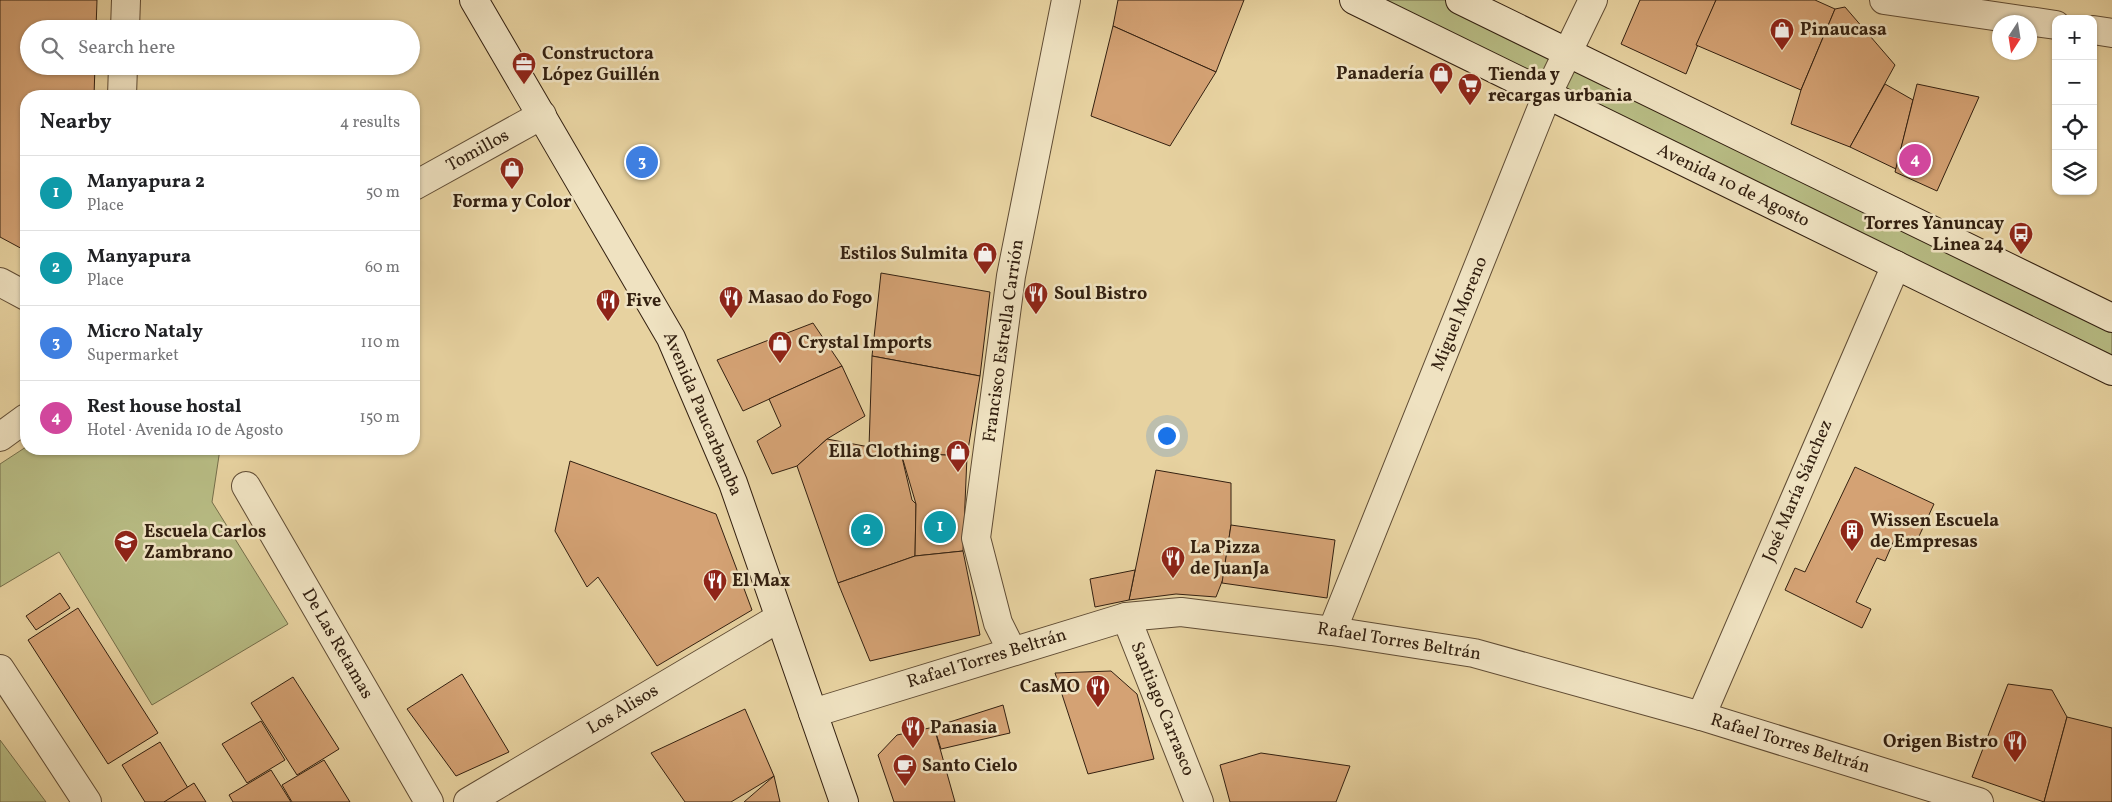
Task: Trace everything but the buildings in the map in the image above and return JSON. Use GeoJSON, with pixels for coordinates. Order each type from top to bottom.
{"type":"FeatureCollection","features":[{"type":"Feature","properties":{"kind":"street"},"geometry":{"type":"LineString","coordinates":[[125,20],[126,0]]}},
{"type":"Feature","properties":{"kind":"street","name":"Avenida Paucarbamba"},"geometry":{"type":"LineString","coordinates":[[474,0],[671,338],[733,483],[844,802]]}},
{"type":"Feature","properties":{"kind":"street","name":"Francisco Estrella Carrión"},"geometry":{"type":"LineString","coordinates":[[1012,650],[998,623],[976,538],[1011,276],[1066,0]]}},
{"type":"Feature","properties":{"kind":"street","name":"Avenida 10 de Agosto"},"geometry":{"type":"LineString","coordinates":[[1354,0],[2112,370]]}},
{"type":"Feature","properties":{"kind":"street"},"geometry":{"type":"LineString","coordinates":[[1460,0],[2112,318]]}},
{"type":"Feature","properties":{"kind":"street","name":"Miguel Moreno"},"geometry":{"type":"LineString","coordinates":[[1332,631],[1546,95],[1593,0]]}},
{"type":"Feature","properties":{"kind":"street"},"geometry":{"type":"LineString","coordinates":[[1884,0],[2052,23]]}},
{"type":"Feature","properties":{"kind":"street"},"geometry":{"type":"LineString","coordinates":[[2097,31],[2112,33]]}},
{"type":"Feature","properties":{"kind":"street"},"geometry":{"type":"LineString","coordinates":[[122,90],[123,75]]}},
{"type":"Feature","properties":{"kind":"street","name":"Tomillos"},"geometry":{"type":"LineString","coordinates":[[420,183],[542,115]]}},
{"type":"Feature","properties":{"kind":"street","name":"José María Sánchez"},"geometry":{"type":"LineString","coordinates":[[1701,716],[1896,265]]}},
{"type":"Feature","properties":{"kind":"street"},"geometry":{"type":"LineString","coordinates":[[0,282],[20,293]]}},
{"type":"Feature","properties":{"kind":"street"},"geometry":{"type":"LineString","coordinates":[[0,437],[20,422]]}},
{"type":"Feature","properties":{"kind":"street","name":"De Las Retamas"},"geometry":{"type":"LineString","coordinates":[[246,486],[429,802]]}},
{"type":"Feature","properties":{"kind":"street","name":"Rafael Torres Beltrán"},"geometry":{"type":"LineString","coordinates":[[813,713],[1012,650],[1126,617],[1181,612],[1332,631],[1474,653],[1701,716],[1979,802]]}},
{"type":"Feature","properties":{"kind":"street","name":"Santiago Carrasco"},"geometry":{"type":"LineString","coordinates":[[1126,617],[1199,802]]}},
{"type":"Feature","properties":{"kind":"street","name":"Los Alisos"},"geometry":{"type":"LineString","coordinates":[[468,802],[779,618]]}},
{"type":"Feature","properties":{"kind":"street"},"geometry":{"type":"LineString","coordinates":[[0,669],[88,802]]}},
{"type":"Feature","properties":{"kind":"green space"},"geometry":{"type":"Polygon","coordinates":[[[1354,0],[1460,0],[2112,318],[2112,371],[1354,0]]]}},
{"type":"Feature","properties":{"kind":"green space"},"geometry":{"type":"Polygon","coordinates":[[[20,451],[20,455],[219,455],[212,502],[288,624],[152,705],[59,552],[0,587],[0,464],[20,451]]]}},
{"type":"Feature","properties":{"kind":"green space"},"geometry":{"type":"Polygon","coordinates":[[[0,740],[46,802],[0,802],[0,740]]]}},
{"type":"Feature","properties":{"kind":"place","name":"Pinaucasa"},"geometry":{"type":"Point","coordinates":[1782,51]}},
{"type":"Feature","properties":{"kind":"place","name":"Constructora López Guillén"},"geometry":{"type":"Point","coordinates":[524,85]}},
{"type":"Feature","properties":{"kind":"place","name":"Panadería"},"geometry":{"type":"Point","coordinates":[1441,95]}},
{"type":"Feature","properties":{"kind":"place","name":"Tienda y recargas urbania"},"geometry":{"type":"Point","coordinates":[1470,106]}},
{"type":"Feature","properties":{"kind":"place","name":"Rest house hostal"},"geometry":{"type":"Point","coordinates":[1915,160]}},
{"type":"Feature","properties":{"kind":"place","name":"Micro Nataly"},"geometry":{"type":"Point","coordinates":[642,162]}},
{"type":"Feature","properties":{"kind":"place","name":"Forma y Color"},"geometry":{"type":"Point","coordinates":[512,190]}},
{"type":"Feature","properties":{"kind":"place","name":"Torres Yanuncay Linea 24"},"geometry":{"type":"Point","coordinates":[2021,255]}},
{"type":"Feature","properties":{"kind":"place","name":"Estilos Sulmita"},"geometry":{"type":"Point","coordinates":[985,275]}},
{"type":"Feature","properties":{"kind":"place","name":"Soul Bistro"},"geometry":{"type":"Point","coordinates":[1036,315]}},
{"type":"Feature","properties":{"kind":"place","name":"Masao do Fogo"},"geometry":{"type":"Point","coordinates":[731,319]}},
{"type":"Feature","properties":{"kind":"place","name":"Five"},"geometry":{"type":"Point","coordinates":[608,322]}},
{"type":"Feature","properties":{"kind":"place","name":"Crystal Imports"},"geometry":{"type":"Point","coordinates":[780,364]}},
{"type":"Feature","properties":{"kind":"place","name":"Ella Clothing"},"geometry":{"type":"Point","coordinates":[958,473]}},
{"type":"Feature","properties":{"kind":"place","name":"Manyapura 2"},"geometry":{"type":"Point","coordinates":[940,527]}},
{"type":"Feature","properties":{"kind":"place","name":"Manyapura"},"geometry":{"type":"Point","coordinates":[867,530]}},
{"type":"Feature","properties":{"kind":"place","name":"Wissen Escuela de Empresas"},"geometry":{"type":"Point","coordinates":[1852,552]}},
{"type":"Feature","properties":{"kind":"place","name":"Escuela Carlos Zambrano"},"geometry":{"type":"Point","coordinates":[126,563]}},
{"type":"Feature","properties":{"kind":"place","name":"La Pizza de JuanJa"},"geometry":{"type":"Point","coordinates":[1173,579]}},
{"type":"Feature","properties":{"kind":"place","name":"El Max"},"geometry":{"type":"Point","coordinates":[715,602]}},
{"type":"Feature","properties":{"kind":"place","name":"CasMO"},"geometry":{"type":"Point","coordinates":[1098,708]}},
{"type":"Feature","properties":{"kind":"place","name":"Panasia"},"geometry":{"type":"Point","coordinates":[913,749]}},
{"type":"Feature","properties":{"kind":"place","name":"Origen Bistro"},"geometry":{"type":"Point","coordinates":[2015,763]}},
{"type":"Feature","properties":{"kind":"place","name":"Santo Cielo"},"geometry":{"type":"Point","coordinates":[905,787]}}]}
